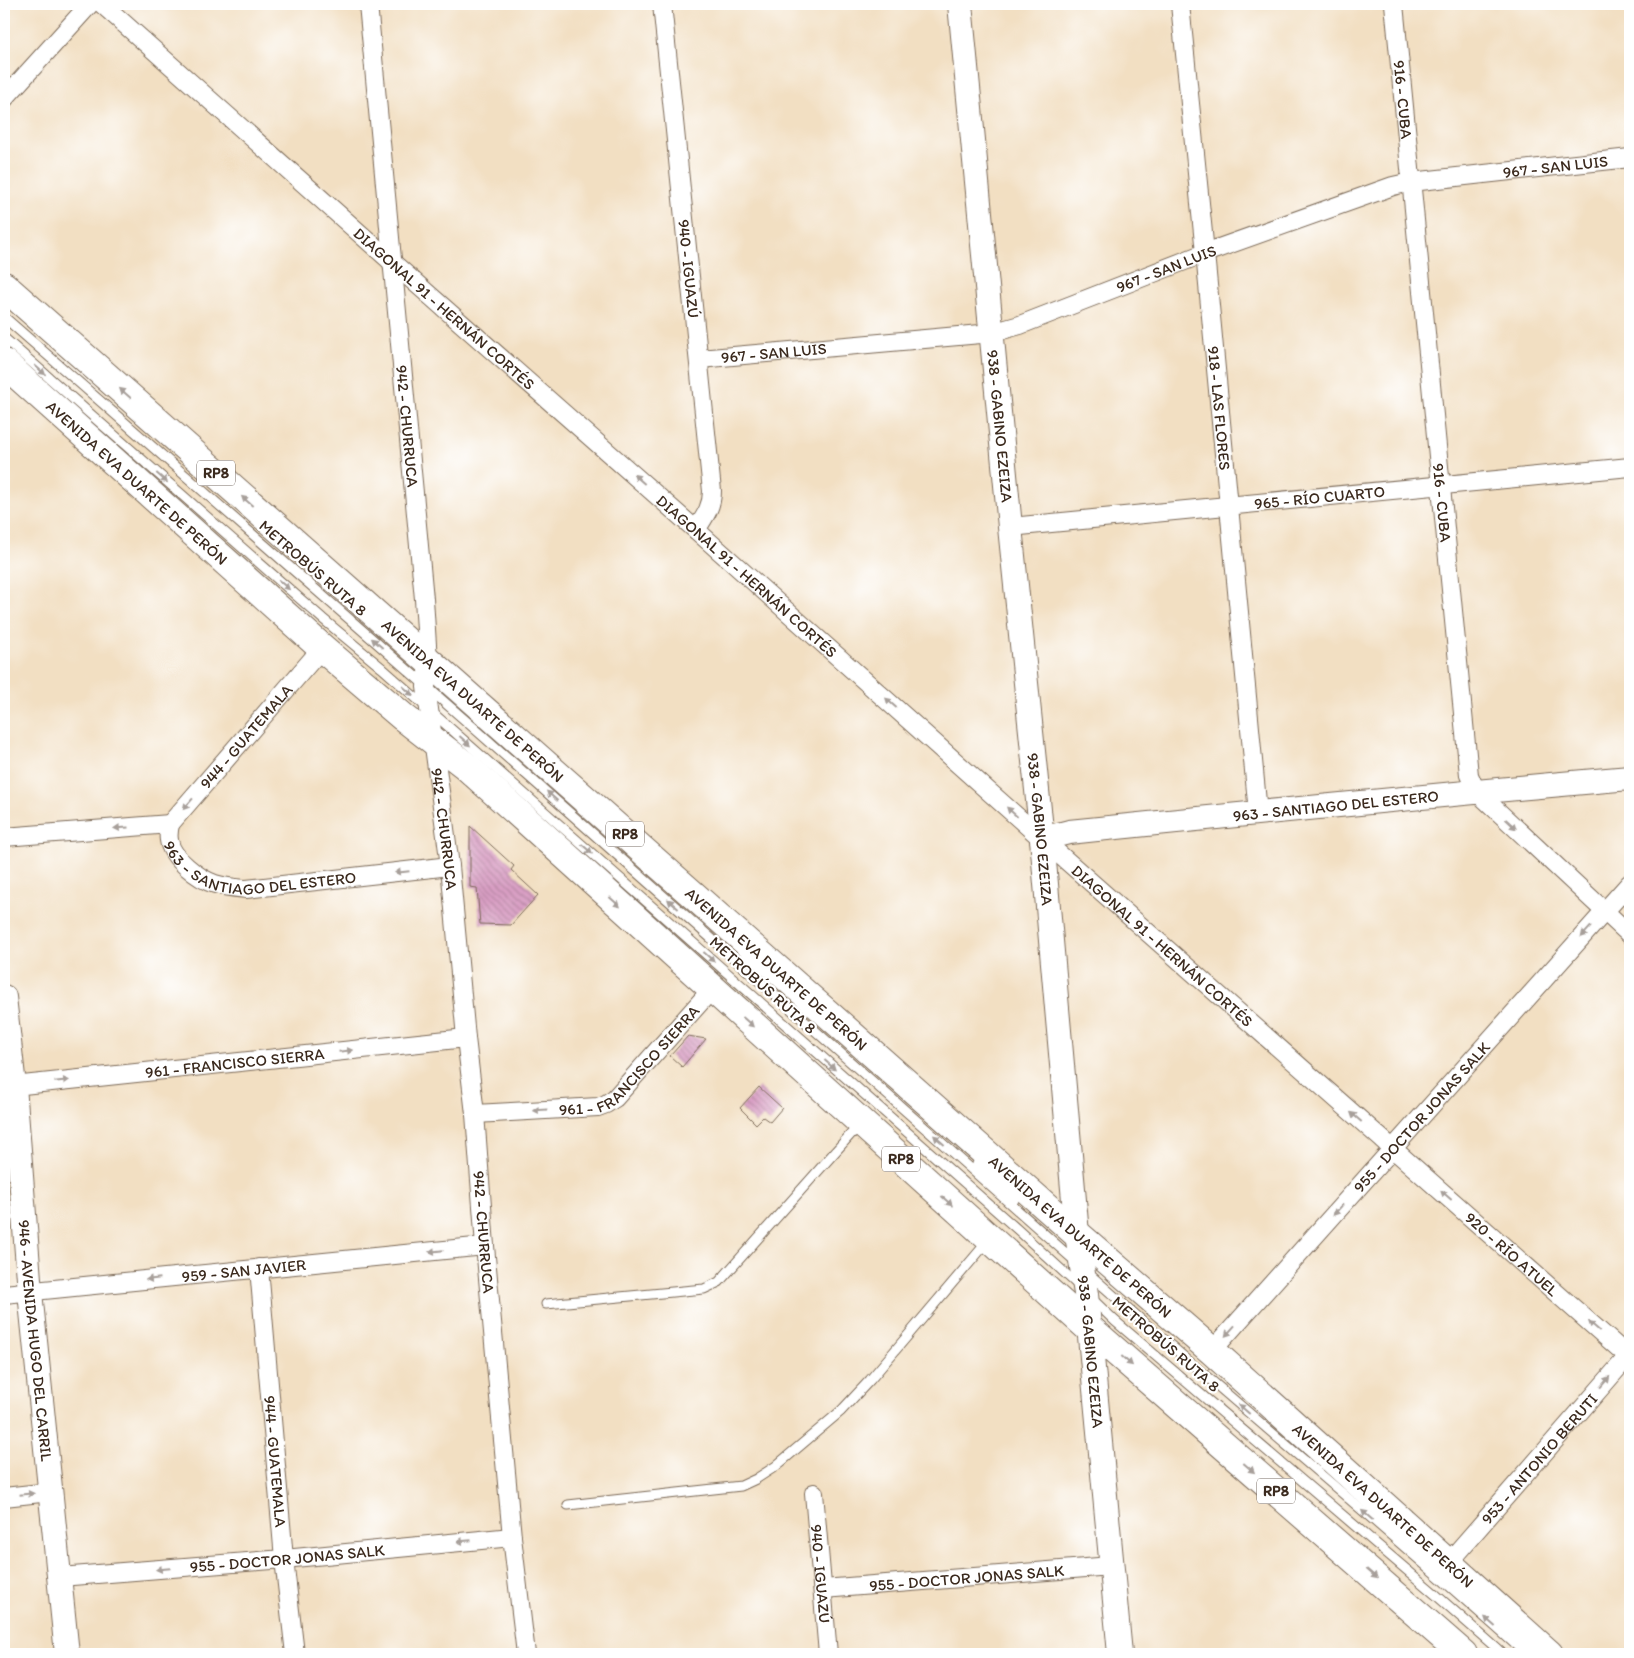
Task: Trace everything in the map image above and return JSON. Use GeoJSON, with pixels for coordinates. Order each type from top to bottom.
{"type":"FeatureCollection","features":[{"type":"Feature","properties":{"kind":"main road","name":"AVENIDA EVA DUARTE DE PERÓN"},"geometry":{"type":"LineString","coordinates":[[4,286],[822,1008],[1065,1238],[1212,1352],[1549,1654]]}},
{"type":"Feature","properties":{"kind":"main road","name":"AVENIDA EVA DUARTE DE PERÓN"},"geometry":{"type":"LineString","coordinates":[[4,363],[322,648],[434,742],[466,766],[1090,1329],[1463,1654]]}},
{"type":"Feature","properties":{"kind":"street"},"geometry":{"type":"LineString","coordinates":[[4,99],[90,4]]}},
{"type":"Feature","properties":{"kind":"street","name":"DIAGONAL 91 - HERNÁN CORTÉS"},"geometry":{"type":"LineString","coordinates":[[102,4],[1393,1149]]}},
{"type":"Feature","properties":{"kind":"street","name":"942 - CHURRUCA"},"geometry":{"type":"LineString","coordinates":[[368,4],[428,660],[426,687],[450,866],[475,1114],[485,1246],[512,1537],[526,1654]]}},
{"type":"Feature","properties":{"kind":"street","name":"940 - IGUAZÚ"},"geometry":{"type":"LineString","coordinates":[[662,4],[712,502],[709,511],[696,530]]}},
{"type":"Feature","properties":{"kind":"street","name":"938 - GABINO EZEIZA"},"geometry":{"type":"LineString","coordinates":[[960,4],[1042,839],[1065,1238],[1081,1266],[1086,1294],[1120,1654]]}},
{"type":"Feature","properties":{"kind":"street","name":"918 - LAS FLORES"},"geometry":{"type":"LineString","coordinates":[[1180,4],[1258,812]]}},
{"type":"Feature","properties":{"kind":"street","name":"916 - CUBA"},"geometry":{"type":"LineString","coordinates":[[1394,4],[1469,775],[1476,791],[1630,935]]}},
{"type":"Feature","properties":{"kind":"street","name":"967 - SAN LUIS"},"geometry":{"type":"LineString","coordinates":[[699,359],[992,333],[1020,325],[1205,253],[1393,186],[1411,182],[1630,158]]}},
{"type":"Feature","properties":{"kind":"street","name":"965 - RÍO CUARTO"},"geometry":{"type":"LineString","coordinates":[[1010,527],[1630,467]]}},
{"type":"Feature","properties":{"kind":"street","name":"944 - GUATEMALA"},"geometry":{"type":"LineString","coordinates":[[170,824],[322,648]]}},
{"type":"Feature","properties":{"kind":"street","name":"963 - SANTIAGO DEL ESTERO"},"geometry":{"type":"LineString","coordinates":[[1042,839],[1069,832],[1258,812],[1630,778]]}},
{"type":"Feature","properties":{"kind":"street","name":"963 - SANTIAGO DEL ESTERO"},"geometry":{"type":"LineString","coordinates":[[4,838],[170,824],[169,841],[176,856],[192,871],[213,884],[246,889],[450,866]]}},
{"type":"Feature","properties":{"kind":"street","name":"955 - DOCTOR JONAS SALK"},"geometry":{"type":"LineString","coordinates":[[1212,1352],[1630,883]]}},
{"type":"Feature","properties":{"kind":"street","name":"961 - FRANCISCO SIERRA"},"geometry":{"type":"LineString","coordinates":[[475,1114],[598,1107],[606,1104],[615,1098],[712,989]]}},
{"type":"Feature","properties":{"kind":"street","name":"946 - AVENIDA HUGO DEL CARRIL"},"geometry":{"type":"LineString","coordinates":[[4,997],[9,1086],[67,1654]]}},
{"type":"Feature","properties":{"kind":"street","name":"961 - FRANCISCO SIERRA"},"geometry":{"type":"LineString","coordinates":[[9,1086],[466,1038]]}},
{"type":"Feature","properties":{"kind":"street","name":"920 - RÍO ATUEL"},"geometry":{"type":"LineString","coordinates":[[1393,1149],[1629,1356]]}},
{"type":"Feature","properties":{"kind":"street","name":"959 - SAN JAVIER"},"geometry":{"type":"LineString","coordinates":[[4,1294],[485,1246]]}},
{"type":"Feature","properties":{"kind":"street","name":"944 - GUATEMALA"},"geometry":{"type":"LineString","coordinates":[[259,1268],[284,1559],[295,1654]]}},
{"type":"Feature","properties":{"kind":"street","name":"953 - ANTONIO BERUTI"},"geometry":{"type":"LineString","coordinates":[[1447,1564],[1629,1356]]}},
{"type":"Feature","properties":{"kind":"street"},"geometry":{"type":"LineString","coordinates":[[4,1497],[50,1492]]}},
{"type":"Feature","properties":{"kind":"street","name":"940 - IGUAZÚ"},"geometry":{"type":"LineString","coordinates":[[814,1493],[828,1654]]}},
{"type":"Feature","properties":{"kind":"street","name":"955 - DOCTOR JONAS SALK"},"geometry":{"type":"LineString","coordinates":[[60,1577],[284,1559],[512,1537]]}},
{"type":"Feature","properties":{"kind":"street","name":"955 - DOCTOR JONAS SALK"},"geometry":{"type":"LineString","coordinates":[[823,1589],[1111,1566]]}},
{"type":"Feature","properties":{"kind":"lane","name":"METROBÚS RUTA 8"},"geometry":{"type":"LineString","coordinates":[[4,317],[426,687],[1065,1238]]}},
{"type":"Feature","properties":{"kind":"lane","name":"METROBÚS RUTA 8"},"geometry":{"type":"LineString","coordinates":[[4,338],[323,619],[429,709],[1003,1217],[1115,1322],[1503,1654]]}},
{"type":"Feature","properties":{"kind":"lane"},"geometry":{"type":"LineString","coordinates":[[822,1008],[899,1089]]}},
{"type":"Feature","properties":{"kind":"lane"},"geometry":{"type":"LineString","coordinates":[[918,1110],[998,1184],[1065,1238]]}},
{"type":"Feature","properties":{"kind":"lane"},"geometry":{"type":"LineString","coordinates":[[546,1304],[704,1289],[719,1282],[861,1123]]}},
{"type":"Feature","properties":{"kind":"lane"},"geometry":{"type":"LineString","coordinates":[[568,1505],[741,1486],[756,1479],[776,1466],[842,1411],[990,1239]]}},
{"type":"Feature","properties":{"kind":"lane","name":"METROBÚS RUTA 8"},"geometry":{"type":"LineString","coordinates":[[1081,1266],[1206,1377],[1449,1585],[1526,1654]]}},
{"type":"Feature","properties":{"kind":"building"},"geometry":{"type":"Polygon","coordinates":[[[470,826],[514,866],[511,870],[538,895],[511,925],[480,924],[477,888],[470,887],[470,826]]]}},
{"type":"Feature","properties":{"kind":"building"},"geometry":{"type":"Polygon","coordinates":[[[688,1036],[706,1039],[682,1067],[670,1056],[688,1036]]]}},
{"type":"Feature","properties":{"kind":"building"},"geometry":{"type":"Polygon","coordinates":[[[759,1087],[782,1108],[770,1122],[763,1117],[756,1124],[740,1108],[759,1087]]]}}]}
